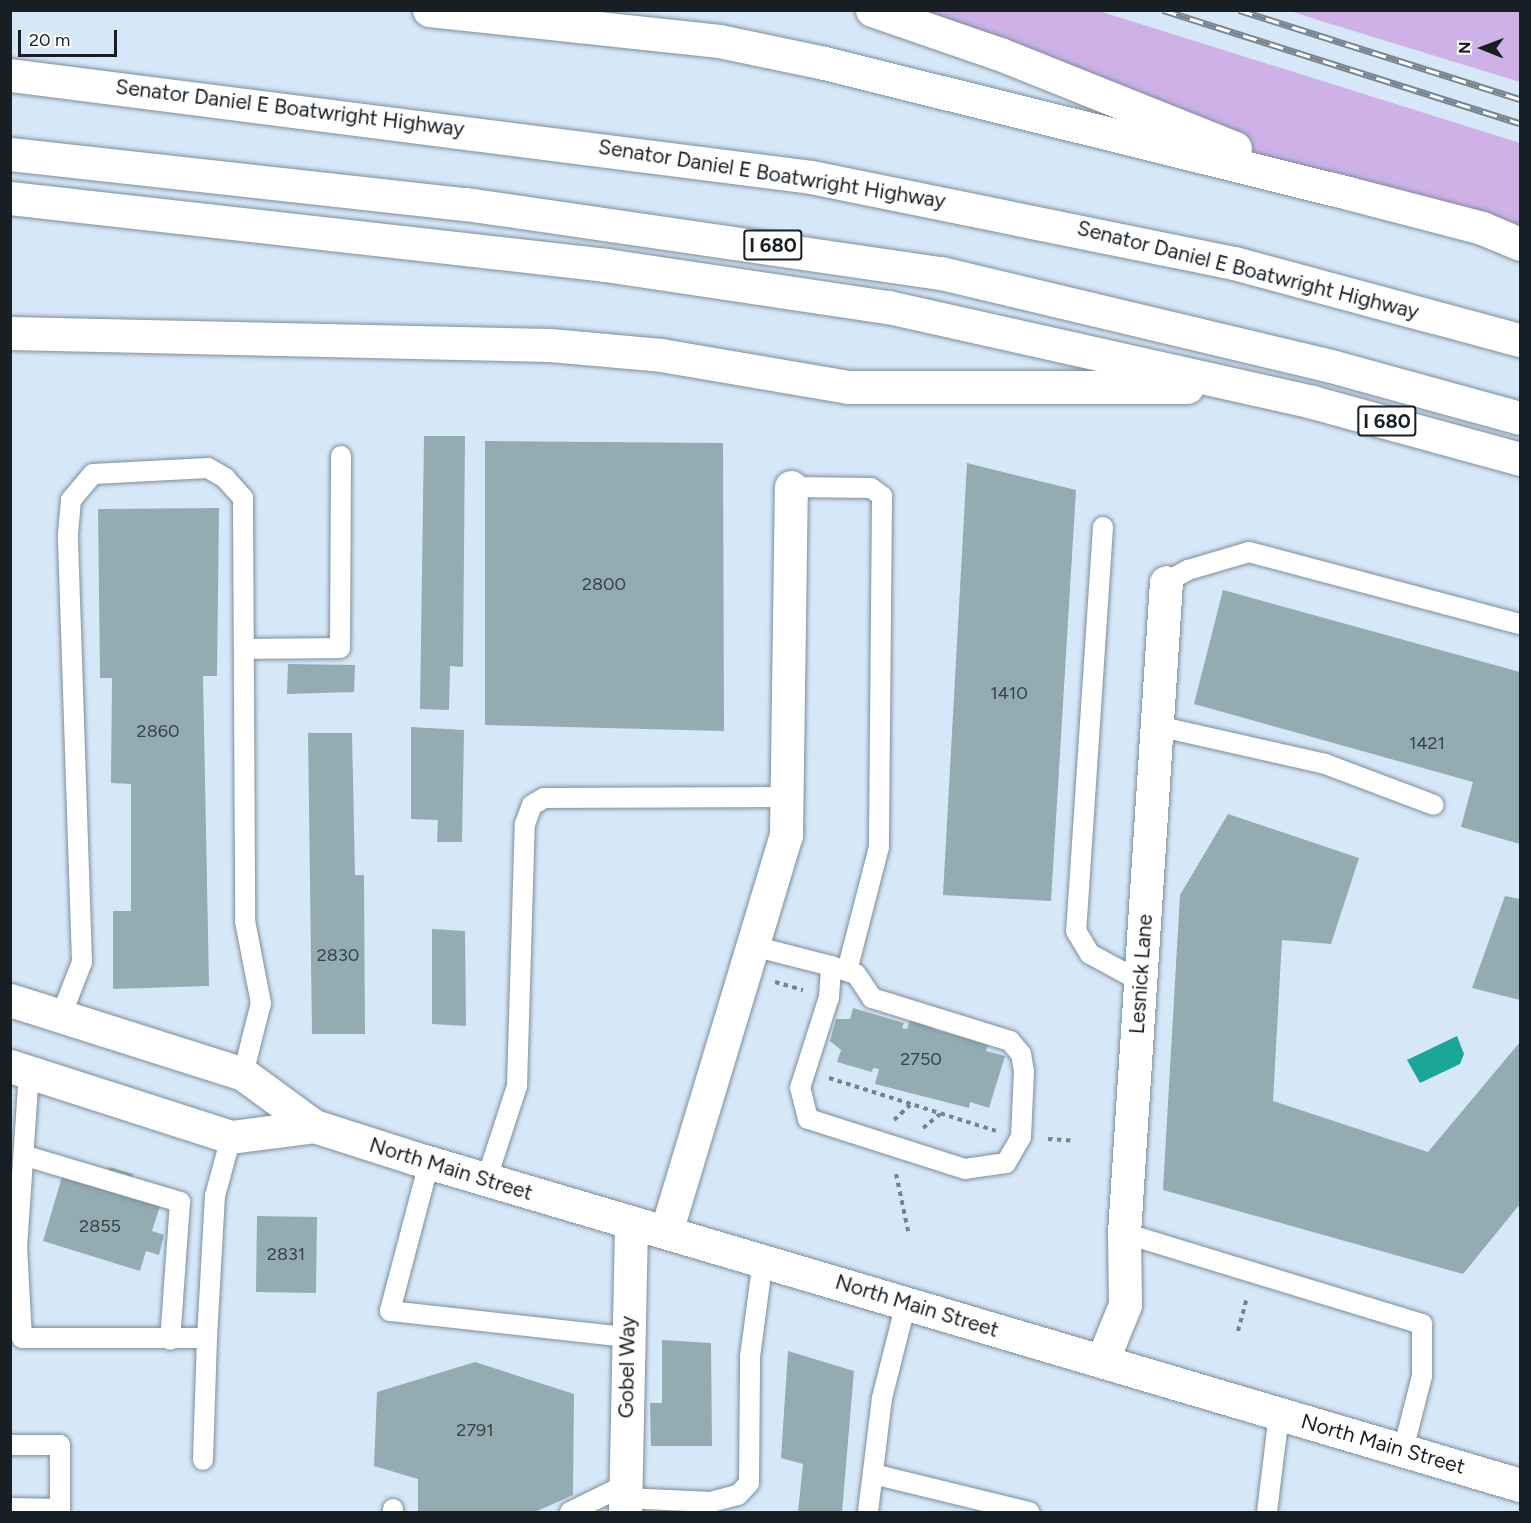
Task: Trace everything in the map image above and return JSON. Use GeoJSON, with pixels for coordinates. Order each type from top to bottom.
{"type":"FeatureCollection","features":[{"type":"Feature","properties":{"kind":"main road"},"geometry":{"type":"LineString","coordinates":[[429,10],[719,41],[1348,193],[1482,228],[1521,244]]}},
{"type":"Feature","properties":{"kind":"main road"},"geometry":{"type":"LineString","coordinates":[[872,10],[1000,54],[1348,193]]}},
{"type":"Feature","properties":{"kind":"main road","name":"Senator Daniel E Boatwright Highway"},"geometry":{"type":"LineString","coordinates":[[10,75],[811,177],[1234,263],[1521,340]]}},
{"type":"Feature","properties":{"kind":"main road","name":"I 680"},"geometry":{"type":"LineString","coordinates":[[10,154],[466,204],[941,273],[1331,366],[1521,418]]}},
{"type":"Feature","properties":{"kind":"main road","name":"I 680"},"geometry":{"type":"LineString","coordinates":[[10,198],[748,284],[888,307],[1251,387],[1521,459]]}},
{"type":"Feature","properties":{"kind":"main road"},"geometry":{"type":"LineString","coordinates":[[10,333],[550,345],[661,355],[848,387],[1251,387]]}},
{"type":"Feature","properties":{"kind":"main road"},"geometry":{"type":"LineString","coordinates":[[666,1232],[786,835],[791,487]]}},
{"type":"Feature","properties":{"kind":"main road","name":"Lesnick Lane"},"geometry":{"type":"LineString","coordinates":[[1102,1361],[1125,1305],[1124,1233],[1166,582]]}},
{"type":"Feature","properties":{"kind":"main road","name":"North Main Street"},"geometry":{"type":"LineString","coordinates":[[10,1000],[243,1074],[314,1126],[429,1163],[1521,1485]]}},
{"type":"Feature","properties":{"kind":"main road","name":"North Main Street"},"geometry":{"type":"LineString","coordinates":[[20,1069],[231,1137],[314,1126]]}},
{"type":"Feature","properties":{"kind":"main road","name":"Gobel Way"},"geometry":{"type":"LineString","coordinates":[[625,1498],[626,1337],[632,1222]]}},
{"type":"Feature","properties":{"kind":"lane"},"geometry":{"type":"LineString","coordinates":[[243,649],[340,648],[341,456]]}},
{"type":"Feature","properties":{"kind":"lane"},"geometry":{"type":"LineString","coordinates":[[61,1016],[82,962],[68,534],[71,500],[93,474],[208,468],[225,478],[243,498],[245,921],[261,1003],[243,1074]]}},
{"type":"Feature","properties":{"kind":"lane"},"geometry":{"type":"LineString","coordinates":[[753,946],[839,969],[856,974],[872,998],[1010,1041],[1021,1054],[1024,1071],[1021,1137],[1006,1163],[965,1169],[808,1119],[800,1088],[829,997],[839,969],[879,847],[882,496],[871,488],[791,487]]}},
{"type":"Feature","properties":{"kind":"lane"},"geometry":{"type":"LineString","coordinates":[[1103,527],[1076,931],[1090,954],[1140,981]]}},
{"type":"Feature","properties":{"kind":"lane"},"geometry":{"type":"LineString","coordinates":[[1166,582],[1188,570],[1249,552],[1521,624]]}},
{"type":"Feature","properties":{"kind":"lane"},"geometry":{"type":"LineString","coordinates":[[1157,726],[1325,764],[1434,805]]}},
{"type":"Feature","properties":{"kind":"lane"},"geometry":{"type":"LineString","coordinates":[[486,1181],[517,1086],[525,824],[532,805],[544,798],[786,798]]}},
{"type":"Feature","properties":{"kind":"lane"},"geometry":{"type":"LineString","coordinates":[[20,1069],[26,1156],[17,1246],[22,1338],[170,1340],[207,1338]]}},
{"type":"Feature","properties":{"kind":"lane"},"geometry":{"type":"LineString","coordinates":[[203,1460],[215,1196],[231,1137]]}},
{"type":"Feature","properties":{"kind":"lane"},"geometry":{"type":"LineString","coordinates":[[26,1156],[180,1202],[170,1340]]}},
{"type":"Feature","properties":{"kind":"lane"},"geometry":{"type":"LineString","coordinates":[[429,1163],[390,1311],[626,1337]]}},
{"type":"Feature","properties":{"kind":"lane"},"geometry":{"type":"LineString","coordinates":[[1124,1233],[1422,1324],[1422,1376],[1403,1450]]}},
{"type":"Feature","properties":{"kind":"lane"},"geometry":{"type":"LineString","coordinates":[[570,1512],[625,1498],[711,1502],[738,1495],[749,1483],[750,1357],[764,1260]]}},
{"type":"Feature","properties":{"kind":"lane"},"geometry":{"type":"LineString","coordinates":[[868,1512],[882,1398],[906,1303]]}},
{"type":"Feature","properties":{"kind":"lane"},"geometry":{"type":"LineString","coordinates":[[1267,1512],[1279,1414]]}},
{"type":"Feature","properties":{"kind":"lane"},"geometry":{"type":"LineString","coordinates":[[10,1445],[60,1445],[60,1509],[10,1508]]}},
{"type":"Feature","properties":{"kind":"lane"},"geometry":{"type":"LineString","coordinates":[[873,1474],[1029,1512]]}},
{"type":"Feature","properties":{"kind":"path"},"geometry":{"type":"LineString","coordinates":[[819,1075],[1021,1137],[1074,1141]]}},
{"type":"Feature","properties":{"kind":"path"},"geometry":{"type":"LineString","coordinates":[[904,1111],[911,1104]]}},
{"type":"Feature","properties":{"kind":"path"},"geometry":{"type":"LineString","coordinates":[[932,1120],[941,1114]]}},
{"type":"Feature","properties":{"kind":"path"},"geometry":{"type":"LineString","coordinates":[[1238,1331],[1254,1273]]}},
{"type":"Feature","properties":{"kind":"shaded area"},"geometry":{"type":"Polygon","coordinates":[[[872,11],[1099,11],[1520,143],[1520,244],[1348,193],[872,11]]]}},
{"type":"Feature","properties":{"kind":"shaded area"},"geometry":{"type":"Polygon","coordinates":[[[1290,11],[1520,11],[1520,82],[1321,21],[1290,11]]]}},
{"type":"Feature","properties":{"kind":"shaded area"},"geometry":{"type":"Polygon","coordinates":[[[1457,1036],[1464,1054],[1460,1064],[1420,1083],[1407,1060],[1457,1036]]]}},
{"type":"Feature","properties":{"kind":"building"},"geometry":{"type":"Polygon","coordinates":[[[424,436],[465,436],[463,667],[450,666],[449,710],[420,709],[424,436]]]}},
{"type":"Feature","properties":{"kind":"building"},"geometry":{"type":"Polygon","coordinates":[[[485,441],[723,443],[724,731],[485,725],[485,441]]]}},
{"type":"Feature","properties":{"kind":"building"},"geometry":{"type":"Polygon","coordinates":[[[967,463],[1076,490],[1051,901],[943,895],[967,463]]]}},
{"type":"Feature","properties":{"kind":"building"},"geometry":{"type":"Polygon","coordinates":[[[219,508],[217,676],[203,676],[209,986],[113,989],[113,911],[131,911],[131,784],[111,783],[112,678],[100,678],[98,509],[219,508]]]}},
{"type":"Feature","properties":{"kind":"building"},"geometry":{"type":"Polygon","coordinates":[[[1223,590],[1520,672],[1520,844],[1461,827],[1473,782],[1194,704],[1223,590]]]}},
{"type":"Feature","properties":{"kind":"building"},"geometry":{"type":"Polygon","coordinates":[[[288,664],[355,665],[354,692],[287,694],[288,664]]]}},
{"type":"Feature","properties":{"kind":"building"},"geometry":{"type":"Polygon","coordinates":[[[411,727],[464,730],[462,842],[437,842],[438,820],[411,819],[411,727]]]}},
{"type":"Feature","properties":{"kind":"building"},"geometry":{"type":"Polygon","coordinates":[[[308,733],[352,733],[355,875],[364,875],[365,1034],[312,1034],[308,733]]]}},
{"type":"Feature","properties":{"kind":"building"},"geometry":{"type":"Polygon","coordinates":[[[1228,814],[1359,858],[1331,944],[1282,940],[1273,1101],[1428,1152],[1520,1042],[1520,1204],[1463,1274],[1163,1190],[1180,895],[1228,814]]]}},
{"type":"Feature","properties":{"kind":"building"},"geometry":{"type":"Polygon","coordinates":[[[1505,896],[1520,899],[1520,1000],[1472,988],[1505,896]]]}},
{"type":"Feature","properties":{"kind":"building"},"geometry":{"type":"Polygon","coordinates":[[[432,929],[465,931],[466,1026],[432,1024],[432,929]]]}},
{"type":"Feature","properties":{"kind":"building"},"geometry":{"type":"Polygon","coordinates":[[[853,1008],[904,1023],[902,1028],[907,1029],[911,1017],[934,1024],[933,1029],[988,1045],[986,1051],[1005,1056],[989,1108],[970,1102],[969,1108],[875,1084],[879,1069],[873,1068],[872,1072],[837,1062],[841,1050],[830,1041],[836,1019],[850,1019],[853,1008]]]}},
{"type":"Feature","properties":{"kind":"building"},"geometry":{"type":"Polygon","coordinates":[[[109,1167],[133,1174],[126,1196],[160,1206],[152,1231],[164,1235],[159,1255],[146,1251],[140,1271],[43,1241],[62,1177],[103,1189],[109,1167]]]}},
{"type":"Feature","properties":{"kind":"building"},"geometry":{"type":"Polygon","coordinates":[[[257,1216],[317,1217],[316,1293],[256,1292],[257,1216]]]}},
{"type":"Feature","properties":{"kind":"building"},"geometry":{"type":"Polygon","coordinates":[[[662,1340],[711,1343],[712,1446],[651,1446],[650,1403],[662,1403],[662,1340]]]}},
{"type":"Feature","properties":{"kind":"building"},"geometry":{"type":"Polygon","coordinates":[[[788,1351],[854,1371],[842,1512],[798,1512],[803,1464],[781,1458],[788,1351]]]}},
{"type":"Feature","properties":{"kind":"building"},"geometry":{"type":"Polygon","coordinates":[[[475,1362],[574,1394],[573,1495],[535,1512],[418,1512],[418,1479],[374,1466],[377,1392],[475,1362]]]}},
{"type":"Feature","properties":{"kind":"railway"},"geometry":{"type":"LineString","coordinates":[[1163,10],[1520,123]]}},
{"type":"Feature","properties":{"kind":"railway"},"geometry":{"type":"LineString","coordinates":[[1239,10],[1520,99]]}}]}
